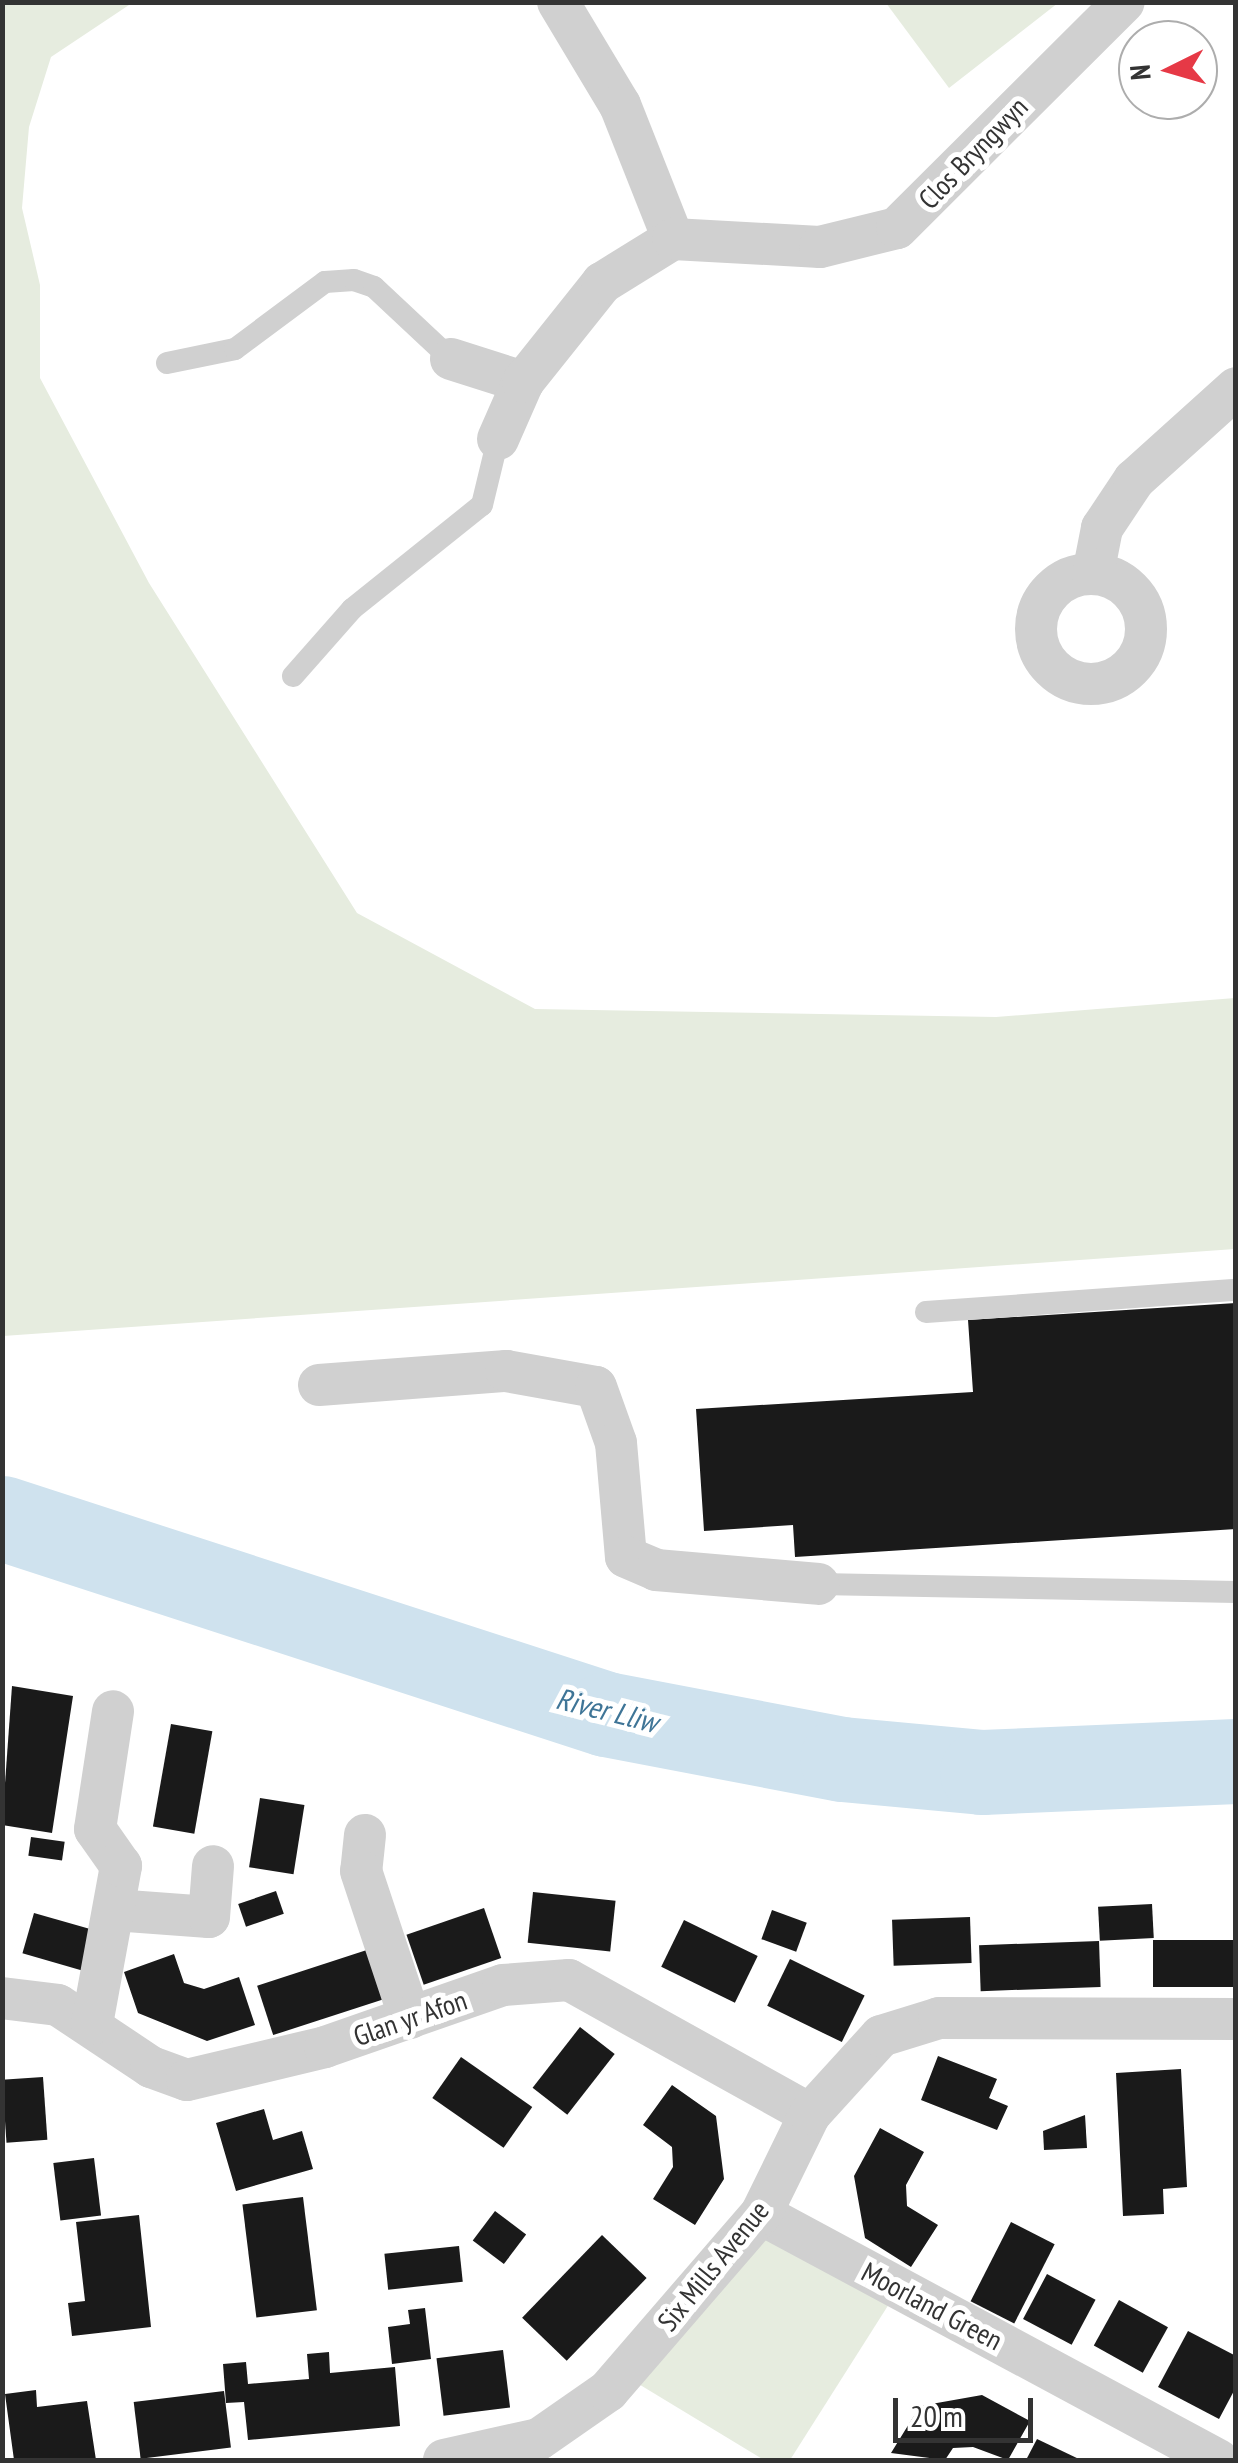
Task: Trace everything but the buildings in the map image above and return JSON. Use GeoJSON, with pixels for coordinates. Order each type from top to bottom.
{"type":"FeatureCollection","features":[{"type":"Feature","properties":{"kind":"street"},"geometry":{"type":"LineString","coordinates":[[498,439],[522,382],[602,283],[673,239],[620,106],[558,2]]}},
{"type":"Feature","properties":{"kind":"street","name":"Clos Bryngwyn"},"geometry":{"type":"LineString","coordinates":[[673,239],[820,247],[898,228],[1124,2]]}},
{"type":"Feature","properties":{"kind":"street"},"geometry":{"type":"LineString","coordinates":[[451,359],[522,382]]}},
{"type":"Feature","properties":{"kind":"street"},"geometry":{"type":"LineString","coordinates":[[1093,574],[1102,528],[1134,480],[1236,388]]}},
{"type":"Feature","properties":{"kind":"street"},"geometry":{"type":"LineString","coordinates":[[318,1385],[506,1371],[596,1387],[616,1443],[626,1557],[656,1570],[818,1584]]}},
{"type":"Feature","properties":{"kind":"street"},"geometry":{"type":"LineString","coordinates":[[92,2024],[122,1866],[95,1829],[112,1711]]}},
{"type":"Feature","properties":{"kind":"street"},"geometry":{"type":"LineString","coordinates":[[365,1834],[361,1871],[410,2018]]}},
{"type":"Feature","properties":{"kind":"street"},"geometry":{"type":"LineString","coordinates":[[114,1910],[209,1917],[213,1866]]}},
{"type":"Feature","properties":{"kind":"street","name":"Glan yr Afon"},"geometry":{"type":"LineString","coordinates":[[2,1998],[58,2005],[92,2024],[151,2068],[187,2080],[410,2018],[503,1985],[569,1980],[810,2114]]}},
{"type":"Feature","properties":{"kind":"street","name":"Six Mills Avenue"},"geometry":{"type":"LineString","coordinates":[[444,2460],[539,2439],[608,2391],[761,2214],[810,2114],[904,2024],[1236,2019]]}},
{"type":"Feature","properties":{"kind":"street","name":"Moorland Green"},"geometry":{"type":"LineString","coordinates":[[761,2214],[1210,2459]]}},
{"type":"Feature","properties":{"kind":"lane"},"geometry":{"type":"LineString","coordinates":[[167,362],[235,349],[325,282],[354,280],[374,287],[451,359]]}},
{"type":"Feature","properties":{"kind":"lane"},"geometry":{"type":"LineString","coordinates":[[293,676],[352,609],[482,505],[498,439]]}},
{"type":"Feature","properties":{"kind":"lane"},"geometry":{"type":"LineString","coordinates":[[926,1312],[1236,1290]]}},
{"type":"Feature","properties":{"kind":"lane"},"geometry":{"type":"LineString","coordinates":[[818,1584],[1236,1592]]}},
{"type":"Feature","properties":{"kind":"shaded area"},"geometry":{"type":"Polygon","coordinates":[[[2,3],[132,3],[51,57],[29,127],[22,208],[40,285],[40,378],[149,583],[357,913],[535,1009],[996,1017],[1235,998],[1235,1249],[3,1336],[2,3]]]}},
{"type":"Feature","properties":{"kind":"shaded area"},"geometry":{"type":"Polygon","coordinates":[[[886,3],[1058,3],[949,88],[886,3]]]}},
{"type":"Feature","properties":{"kind":"shaded area"},"geometry":{"type":"Polygon","coordinates":[[[762,2231],[889,2304],[790,2460],[764,2460],[632,2380],[762,2231]]]}},
{"type":"Feature","properties":{"kind":"waterway","name":"River Lliw"},"geometry":{"type":"LineString","coordinates":[[2,1518],[606,1714],[842,1759],[982,1772],[1236,1761]]}}]}
